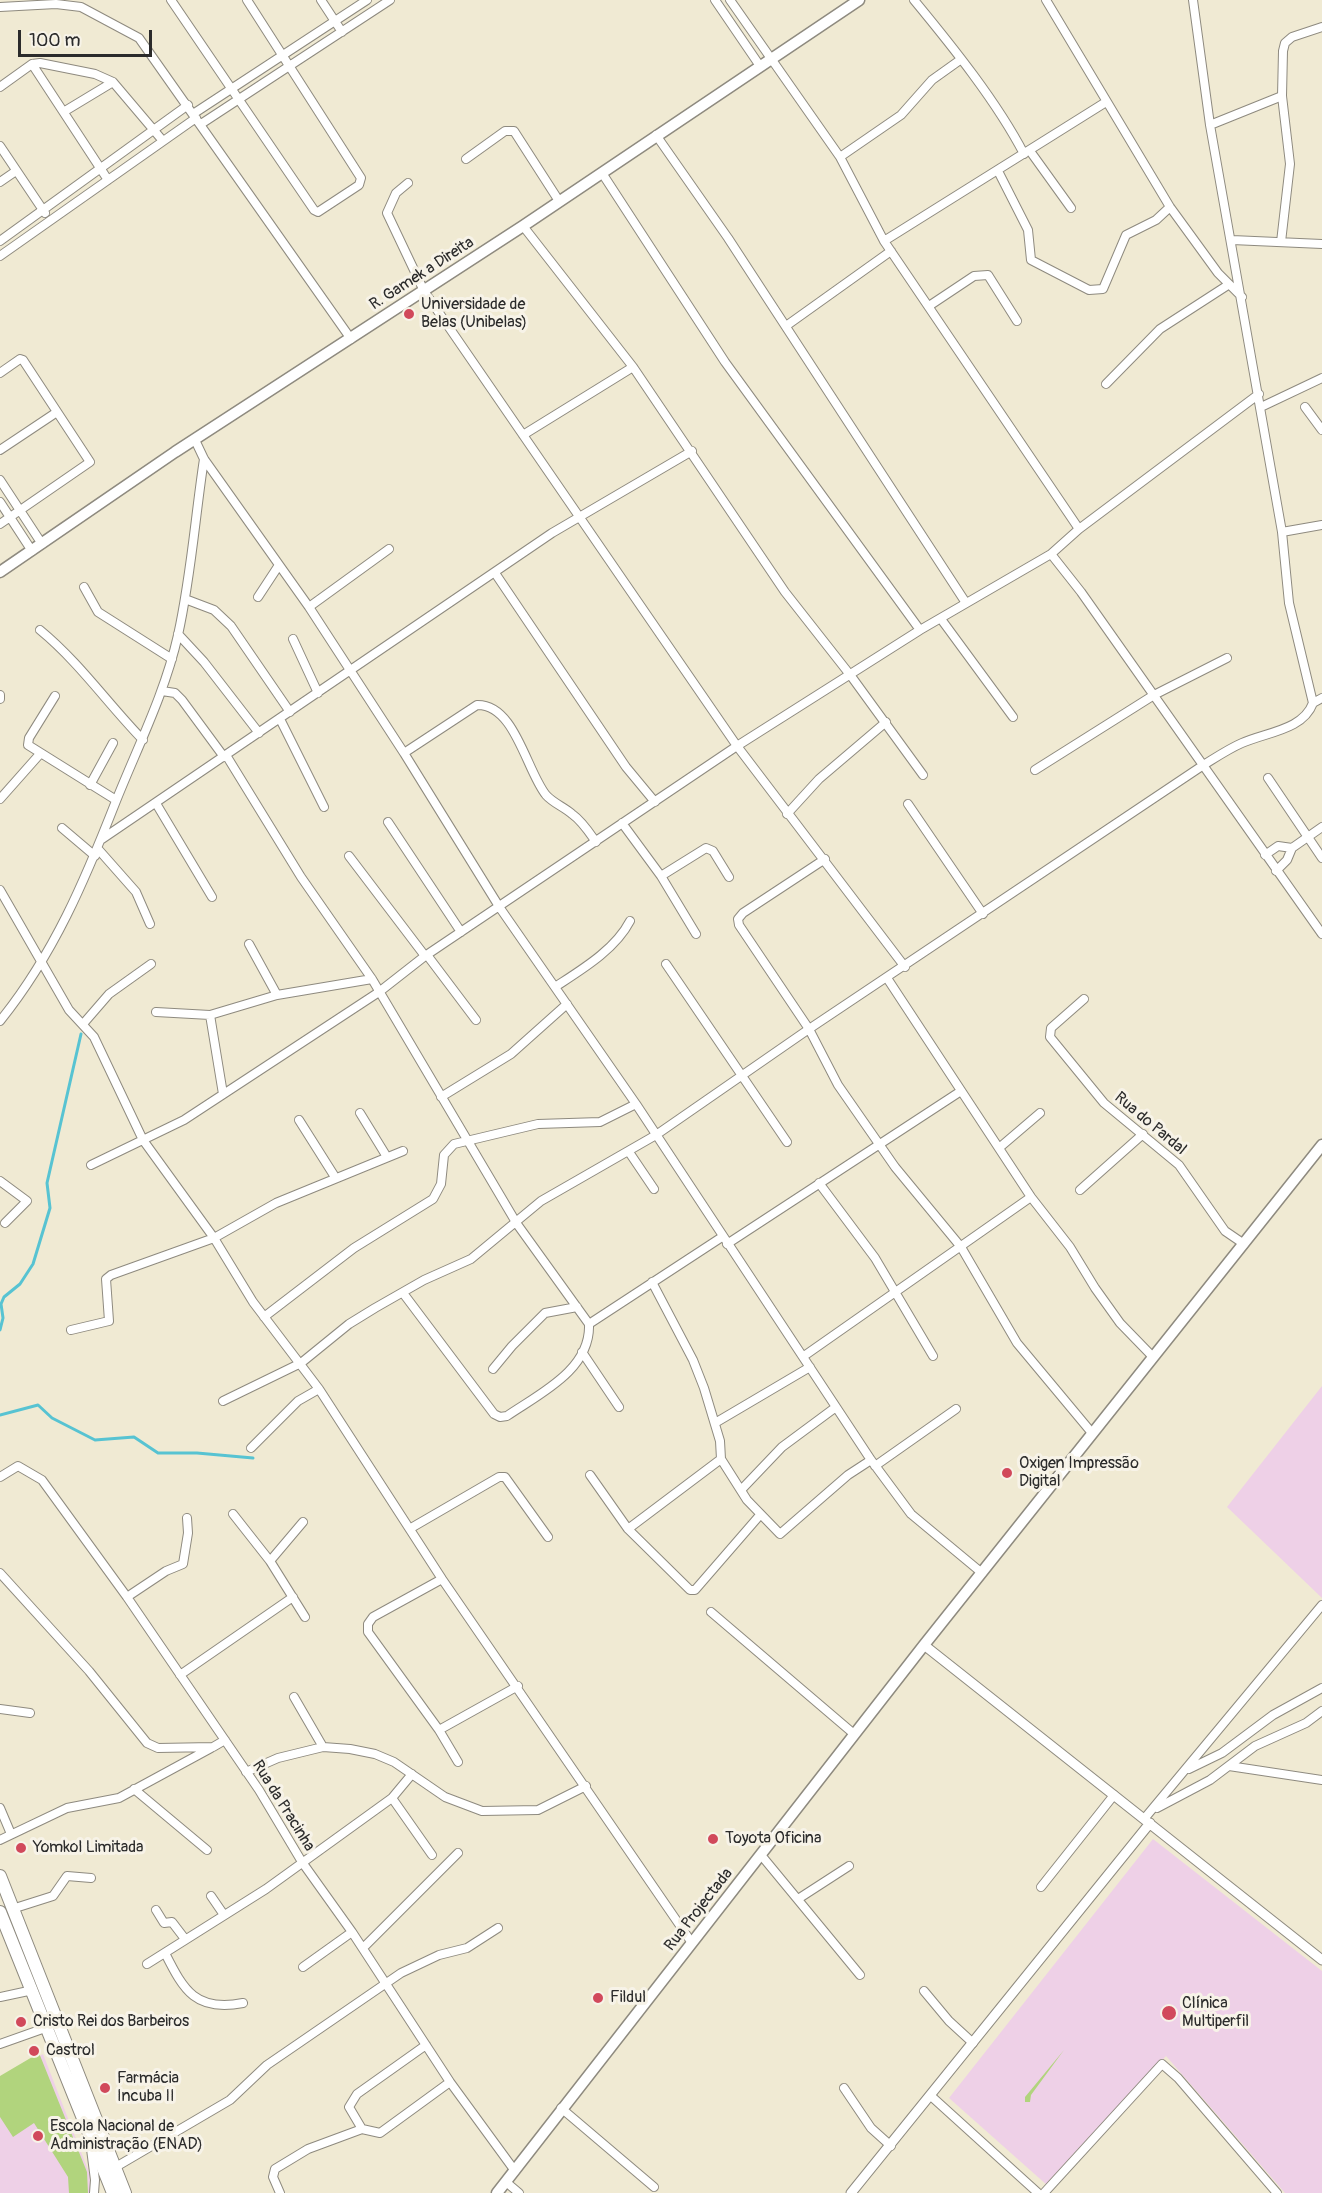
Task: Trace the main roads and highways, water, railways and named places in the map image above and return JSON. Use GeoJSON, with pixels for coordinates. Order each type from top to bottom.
{"type":"FeatureCollection","features":[{"type":"Feature","properties":{"kind":"main road","name":"R. Gamek a Direita"},"geometry":{"type":"LineString","coordinates":[[0,572],[195,440],[523,226],[859,0]]}},
{"type":"Feature","properties":{"kind":"main road","name":"Rua Projectada"},"geometry":{"type":"LineString","coordinates":[[497,2193],[924,1645],[1322,1145]]}},
{"type":"Feature","properties":{"kind":"main road"},"geometry":{"type":"LineString","coordinates":[[0,1876],[15,1945],[113,2193]]}},
{"type":"Feature","properties":{"kind":"main road"},"geometry":{"type":"LineString","coordinates":[[6,1911],[125,2193]]}},
{"type":"Feature","properties":{"kind":"main road"},"geometry":{"type":"LineString","coordinates":[[0,1926],[15,1945]]}},
{"type":"Feature","properties":{"kind":"waterway"},"geometry":{"type":"LineString","coordinates":[[0,1330],[3,1318],[1,1304],[4,1297],[20,1284],[33,1264],[50,1208],[47,1183],[81,1034]]}},
{"type":"Feature","properties":{"kind":"waterway"},"geometry":{"type":"LineString","coordinates":[[0,1415],[38,1405],[52,1418],[95,1440],[134,1437],[158,1453],[197,1453],[253,1458]]}},
{"type":"Feature","properties":{"kind":"place","name":"Universidade de Belas (Unibelas)"},"geometry":{"type":"Point","coordinates":[409,314]}},
{"type":"Feature","properties":{"kind":"place","name":"Oxigen Impressão Digital"},"geometry":{"type":"Point","coordinates":[1007,1473]}},
{"type":"Feature","properties":{"kind":"place","name":"Toyota Oficina"},"geometry":{"type":"Point","coordinates":[713,1839]}},
{"type":"Feature","properties":{"kind":"place","name":"Yomkol Limitada"},"geometry":{"type":"Point","coordinates":[21,1848]}},
{"type":"Feature","properties":{"kind":"place","name":"Fildul"},"geometry":{"type":"Point","coordinates":[598,1998]}},
{"type":"Feature","properties":{"kind":"place","name":"Clínica Multiperfil"},"geometry":{"type":"Point","coordinates":[1169,2013]}},
{"type":"Feature","properties":{"kind":"place","name":"Cristo Rei dos Barbeiros"},"geometry":{"type":"Point","coordinates":[21,2022]}},
{"type":"Feature","properties":{"kind":"place","name":"Castrol"},"geometry":{"type":"Point","coordinates":[34,2051]}},
{"type":"Feature","properties":{"kind":"place","name":"Farmácia Incuba II"},"geometry":{"type":"Point","coordinates":[105,2088]}},
{"type":"Feature","properties":{"kind":"place","name":"Escola Nacional de Administração (ENAD)"},"geometry":{"type":"Point","coordinates":[38,2136]}}]}
